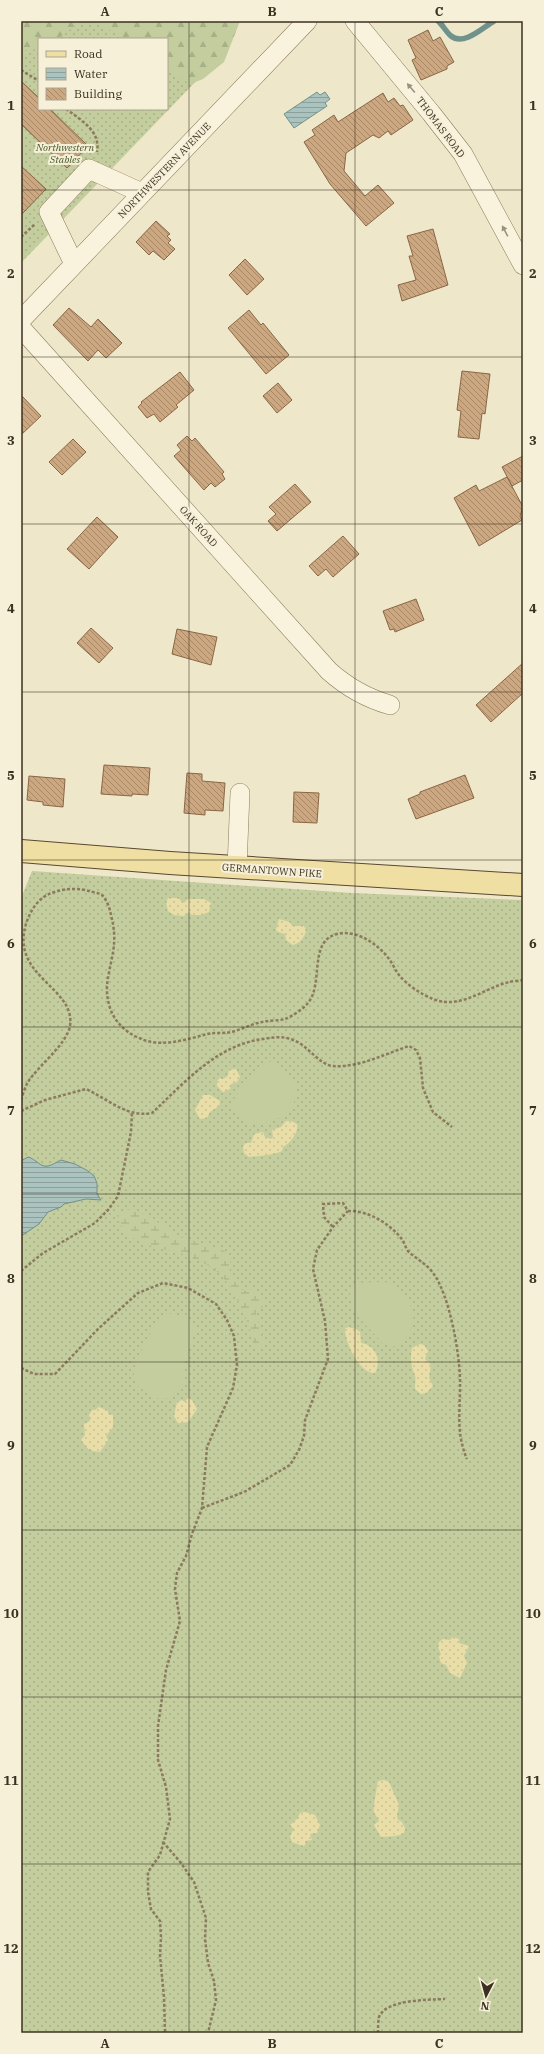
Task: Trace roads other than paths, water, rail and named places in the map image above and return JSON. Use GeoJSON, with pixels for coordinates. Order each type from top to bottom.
{"type":"FeatureCollection","features":[{"type":"Feature","properties":{"kind":"main road","name":"GERMANTOWN PIKE"},"geometry":{"type":"LineString","coordinates":[[21,851],[237,868],[523,885]]}},
{"type":"Feature","properties":{"kind":"street","name":"NORTHWESTERN AVENUE"},"geometry":{"type":"LineString","coordinates":[[21,320],[307,21]]}},
{"type":"Feature","properties":{"kind":"street","name":"THOMAS ROAD"},"geometry":{"type":"LineString","coordinates":[[355,21],[463,154],[523,265]]}},
{"type":"Feature","properties":{"kind":"street"},"geometry":{"type":"LineString","coordinates":[[74,264],[49,212],[89,169],[142,193]]}},
{"type":"Feature","properties":{"kind":"street","name":"OAK ROAD"},"geometry":{"type":"LineString","coordinates":[[21,328],[329,671],[341,683],[358,693],[390,705]]}},
{"type":"Feature","properties":{"kind":"street"},"geometry":{"type":"LineString","coordinates":[[237,868],[240,794]]}},
{"type":"Feature","properties":{"kind":"water"},"geometry":{"type":"Polygon","coordinates":[[[317,92],[320,95],[325,92],[330,99],[325,103],[327,106],[294,128],[284,114],[317,92]]]}},
{"type":"Feature","properties":{"kind":"water"},"geometry":{"type":"Polygon","coordinates":[[[28,1157],[43,1166],[50,1166],[61,1160],[75,1164],[88,1171],[94,1176],[97,1183],[97,1194],[101,1200],[86,1199],[64,1204],[61,1207],[48,1212],[39,1224],[21,1236],[21,1161],[28,1157]]]}},
{"type":"Feature","properties":{"kind":"waterway"},"geometry":{"type":"LineString","coordinates":[[438,21],[448,33],[456,39],[462,39],[473,35],[494,21]]}},
{"type":"Feature","properties":{"kind":"park label","name":"Northwestern Stables"},"geometry":{"type":"Point","coordinates":[65,152]}}]}
